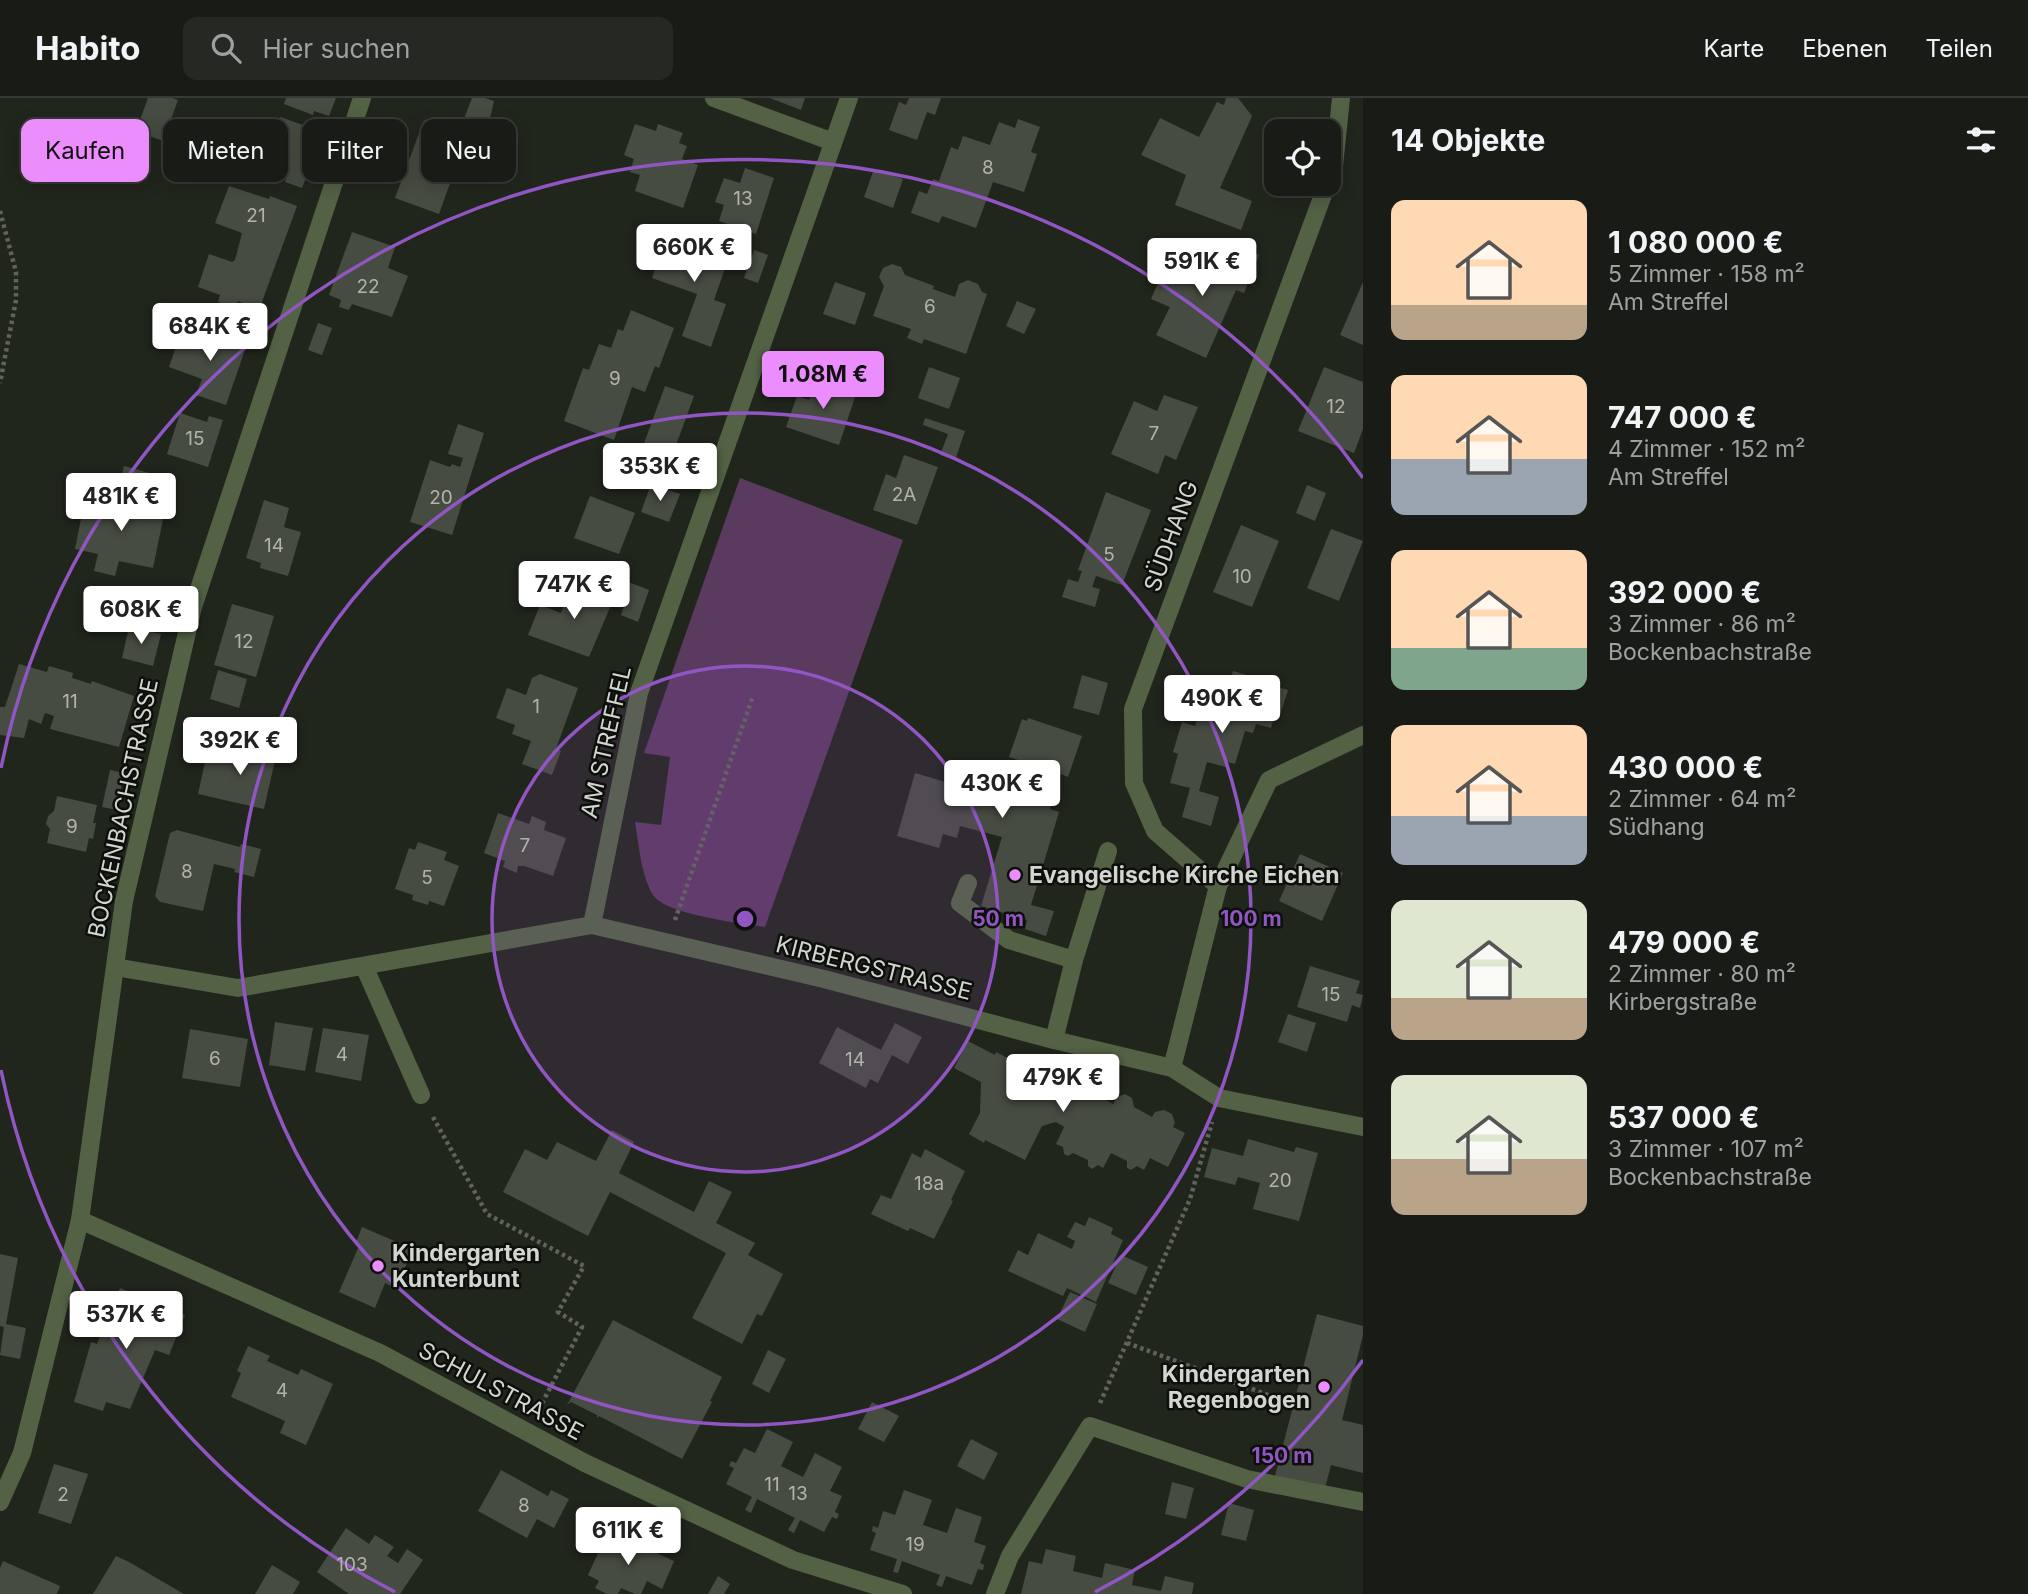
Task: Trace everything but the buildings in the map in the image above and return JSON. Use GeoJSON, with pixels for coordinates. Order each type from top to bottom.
{"type":"FeatureCollection","features":[{"type":"Feature","properties":{"kind":"street","name":"BOCKENBACHSTRASSE"},"geometry":{"type":"LineString","coordinates":[[0,1502],[22,1452],[80,1220],[124,901],[193,607],[362,98]]}},
{"type":"Feature","properties":{"kind":"street"},"geometry":{"type":"LineString","coordinates":[[714,98],[833,142]]}},
{"type":"Feature","properties":{"kind":"street","name":"AM STREFFEL"},"geometry":{"type":"LineString","coordinates":[[592,925],[639,693],[849,98]]}},
{"type":"Feature","properties":{"kind":"street","name":"SÜDHANG"},"geometry":{"type":"LineString","coordinates":[[1340,119],[1342,98]]}},
{"type":"Feature","properties":{"kind":"street","name":"SÜDHANG"},"geometry":{"type":"LineString","coordinates":[[1218,886],[1155,831],[1134,783],[1133,709],[1323,196]]}},
{"type":"Feature","properties":{"kind":"street"},"geometry":{"type":"LineString","coordinates":[[1172,1068],[1218,886],[1269,780],[1363,734]]}},
{"type":"Feature","properties":{"kind":"street"},"geometry":{"type":"LineString","coordinates":[[1054,1040],[1074,960],[1108,851]]}},
{"type":"Feature","properties":{"kind":"street"},"geometry":{"type":"LineString","coordinates":[[968,883],[960,902],[1009,940],[1074,960]]}},
{"type":"Feature","properties":{"kind":"street","name":"KIRBERGSTRASSE"},"geometry":{"type":"LineString","coordinates":[[115,967],[238,988],[592,925],[824,979],[1054,1040],[1172,1068],[1219,1098],[1363,1126]]}},
{"type":"Feature","properties":{"kind":"street"},"geometry":{"type":"LineString","coordinates":[[364,966],[421,1095]]}},
{"type":"Feature","properties":{"kind":"street","name":"SCHULSTRASSE"},"geometry":{"type":"LineString","coordinates":[[80,1220],[380,1353],[585,1463],[793,1560],[903,1594]]}},
{"type":"Feature","properties":{"kind":"street"},"geometry":{"type":"LineString","coordinates":[[995,1594],[1010,1556],[1090,1426],[1247,1479],[1363,1502]]}},
{"type":"Feature","properties":{"kind":"path"},"geometry":{"type":"LineString","coordinates":[[0,211],[16,272],[16,300],[0,383]]}},
{"type":"Feature","properties":{"kind":"path"},"geometry":{"type":"LineString","coordinates":[[667,943],[753,696]]}},
{"type":"Feature","properties":{"kind":"path"},"geometry":{"type":"LineString","coordinates":[[421,1095],[487,1214],[584,1266],[558,1312],[582,1327],[527,1432]]}},
{"type":"Feature","properties":{"kind":"path"},"geometry":{"type":"LineString","coordinates":[[1090,1426],[1190,1199],[1215,1114]]}},
{"type":"Feature","properties":{"kind":"path"},"geometry":{"type":"LineString","coordinates":[[1127,1343],[1290,1403]]}},
{"type":"Feature","properties":{"kind":"shaded area"},"geometry":{"type":"Polygon","coordinates":[[[740,478],[903,540],[765,927],[688,913],[661,902],[653,895],[646,878],[635,822],[661,825],[670,757],[644,753],[740,478]]]}},
{"type":"Feature","properties":{"kind":"place","name":"Evangelische Kirche Eichen"},"geometry":{"type":"Point","coordinates":[1015,875]}},
{"type":"Feature","properties":{"kind":"place","name":"Kindergarten Kunterbunt"},"geometry":{"type":"Point","coordinates":[378,1266]}},
{"type":"Feature","properties":{"kind":"place","name":"Kindergarten Regenbogen"},"geometry":{"type":"Point","coordinates":[1324,1387]}}]}
